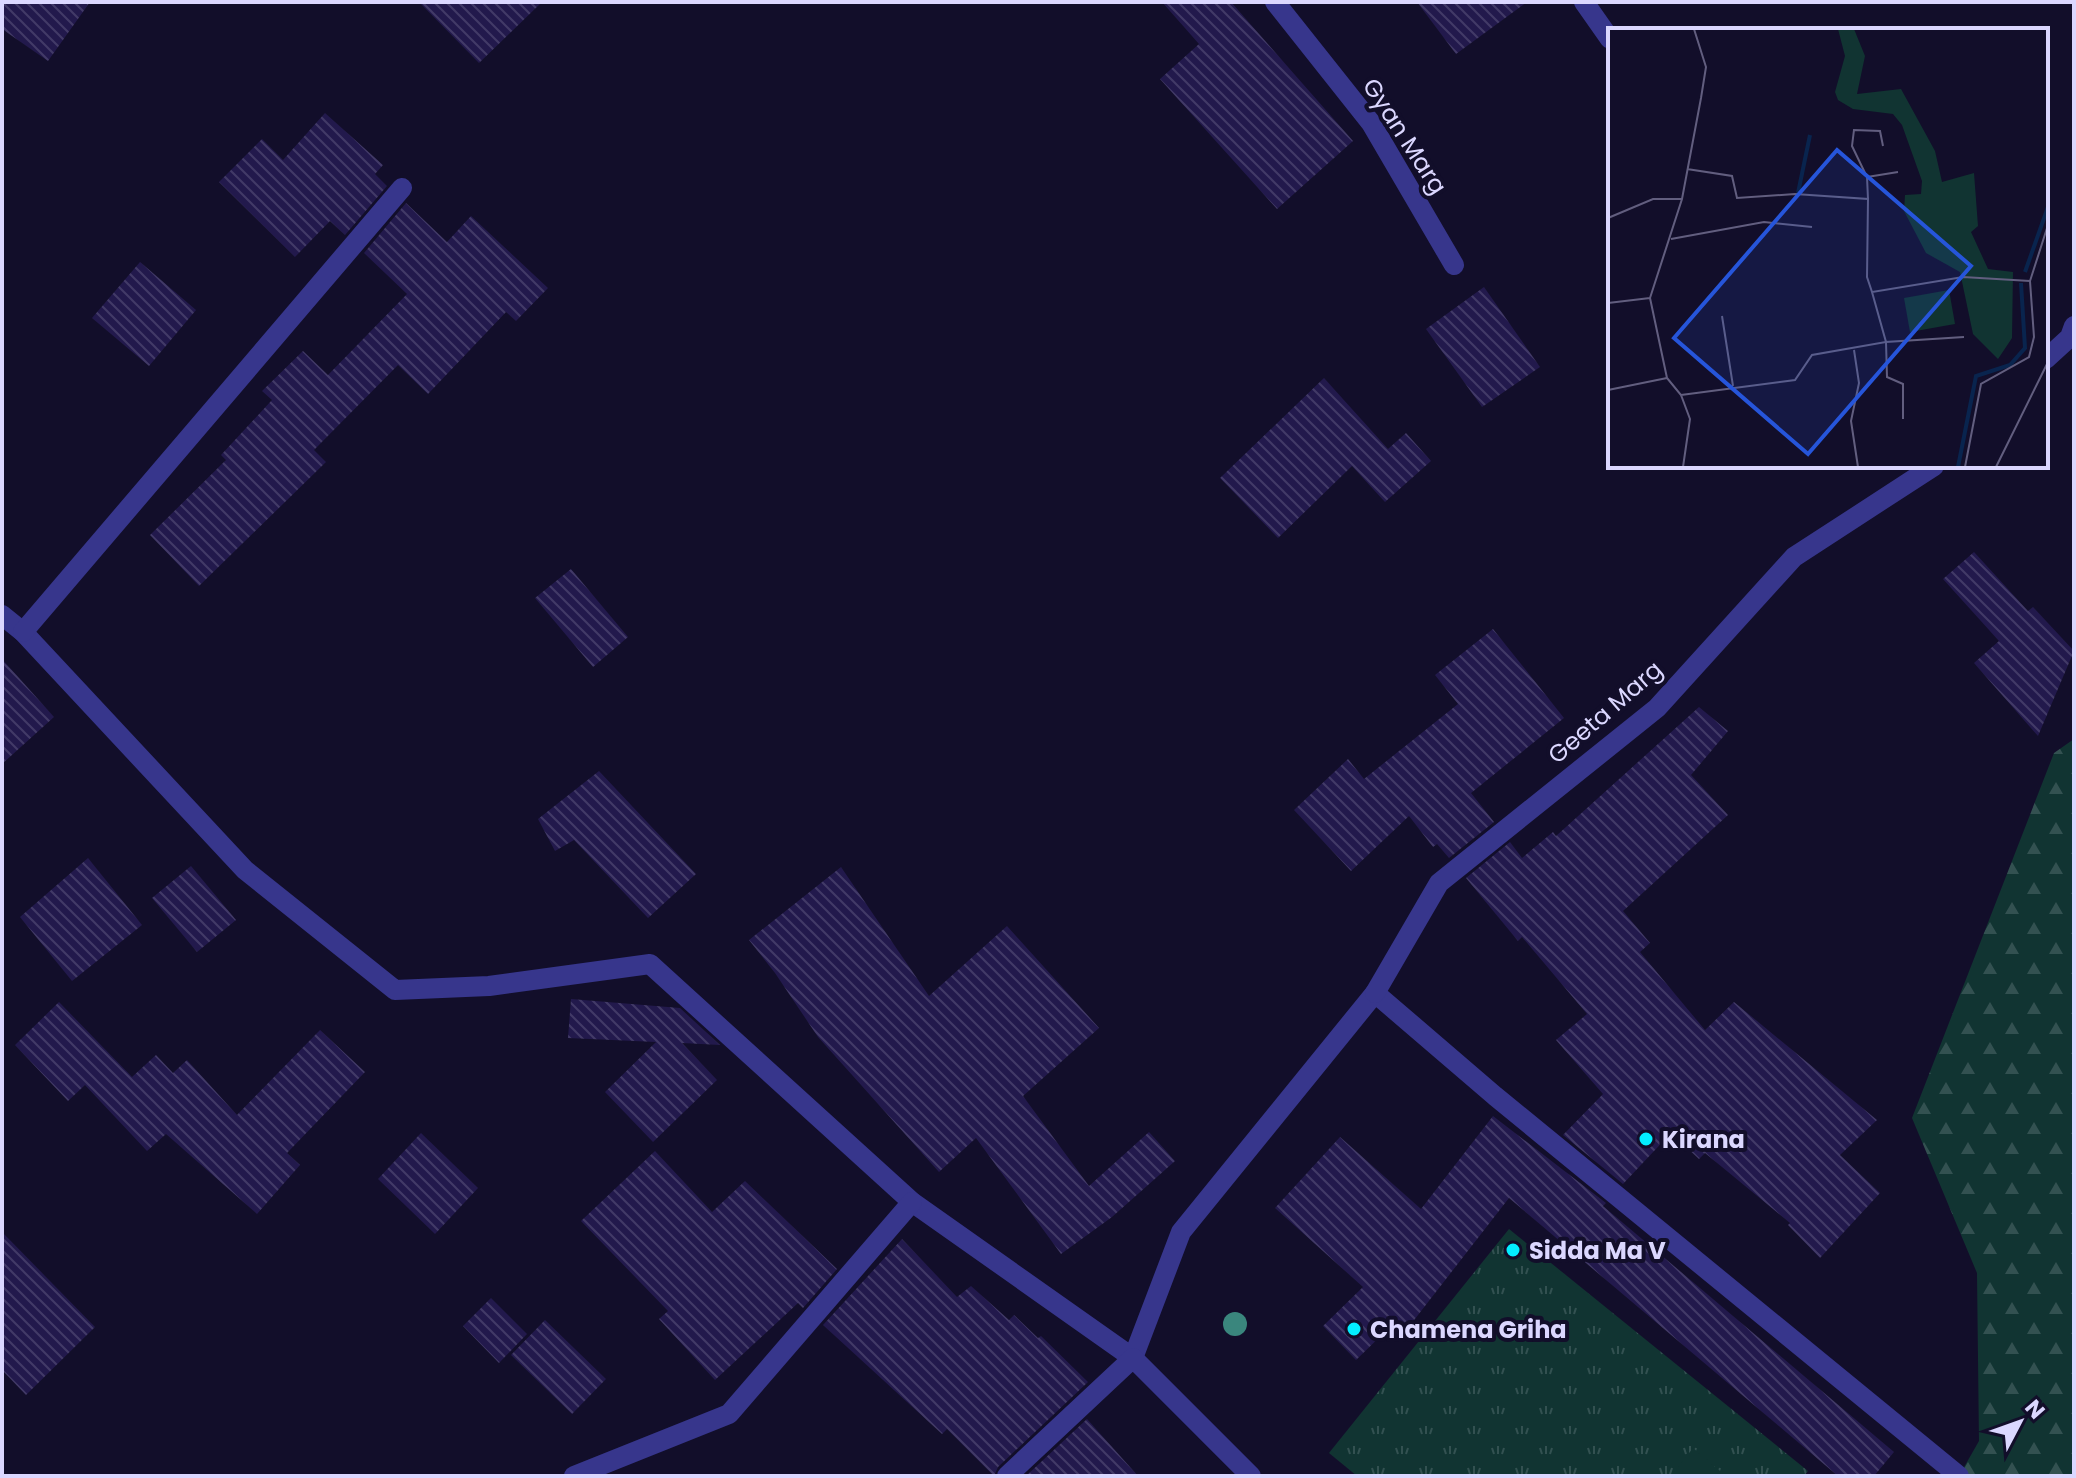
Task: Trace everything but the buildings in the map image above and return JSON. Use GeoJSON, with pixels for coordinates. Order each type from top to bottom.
{"type":"FeatureCollection","features":[{"type":"Feature","properties":{"kind":"street","name":"Gyan Marg"},"geometry":{"type":"LineString","coordinates":[[1275,2],[1371,123],[1454,265]]}},
{"type":"Feature","properties":{"kind":"street"},"geometry":{"type":"LineString","coordinates":[[1584,2],[1608,36]]}},
{"type":"Feature","properties":{"kind":"street"},"geometry":{"type":"LineString","coordinates":[[23,632],[402,188]]}},
{"type":"Feature","properties":{"kind":"street"},"geometry":{"type":"LineString","coordinates":[[2048,357],[2073,334]]}},
{"type":"Feature","properties":{"kind":"street","name":"Geeta Marg"},"geometry":{"type":"LineString","coordinates":[[1133,1358],[1181,1232],[1375,993],[1439,883],[1657,708],[1794,557],[1931,468]]}},
{"type":"Feature","properties":{"kind":"street"},"geometry":{"type":"LineString","coordinates":[[2,615],[23,632],[245,870],[395,990],[489,986],[650,964],[912,1202],[1133,1358],[1251,1476]]}},
{"type":"Feature","properties":{"kind":"street"},"geometry":{"type":"LineString","coordinates":[[1375,993],[1495,1096],[1959,1476]]}},
{"type":"Feature","properties":{"kind":"street"},"geometry":{"type":"LineString","coordinates":[[574,1476],[729,1414],[912,1202]]}},
{"type":"Feature","properties":{"kind":"street"},"geometry":{"type":"LineString","coordinates":[[1007,1476],[1133,1358]]}},
{"type":"Feature","properties":{"kind":"green space"},"geometry":{"type":"Polygon","coordinates":[[[2074,739],[2074,1476],[1959,1476],[1979,1441],[1977,1273],[1912,1118],[2054,753],[2074,739]]]}},
{"type":"Feature","properties":{"kind":"green space"},"geometry":{"type":"Polygon","coordinates":[[[1509,1229],[1808,1471],[1804,1476],[1357,1476],[1329,1453],[1509,1229]]]}},
{"type":"Feature","properties":{"kind":"green space"},"geometry":{"type":"Polygon","coordinates":[[[1693,1448],[1726,1476],[1671,1476],[1693,1448]]]}},
{"type":"Feature","properties":{"kind":"place","name":"Kirana"},"geometry":{"type":"Point","coordinates":[1646,1139]}},
{"type":"Feature","properties":{"kind":"place","name":"Sidda Ma V"},"geometry":{"type":"Point","coordinates":[1513,1250]}},
{"type":"Feature","properties":{"kind":"place","name":"Chamena Griha"},"geometry":{"type":"Point","coordinates":[1354,1329]}}]}
